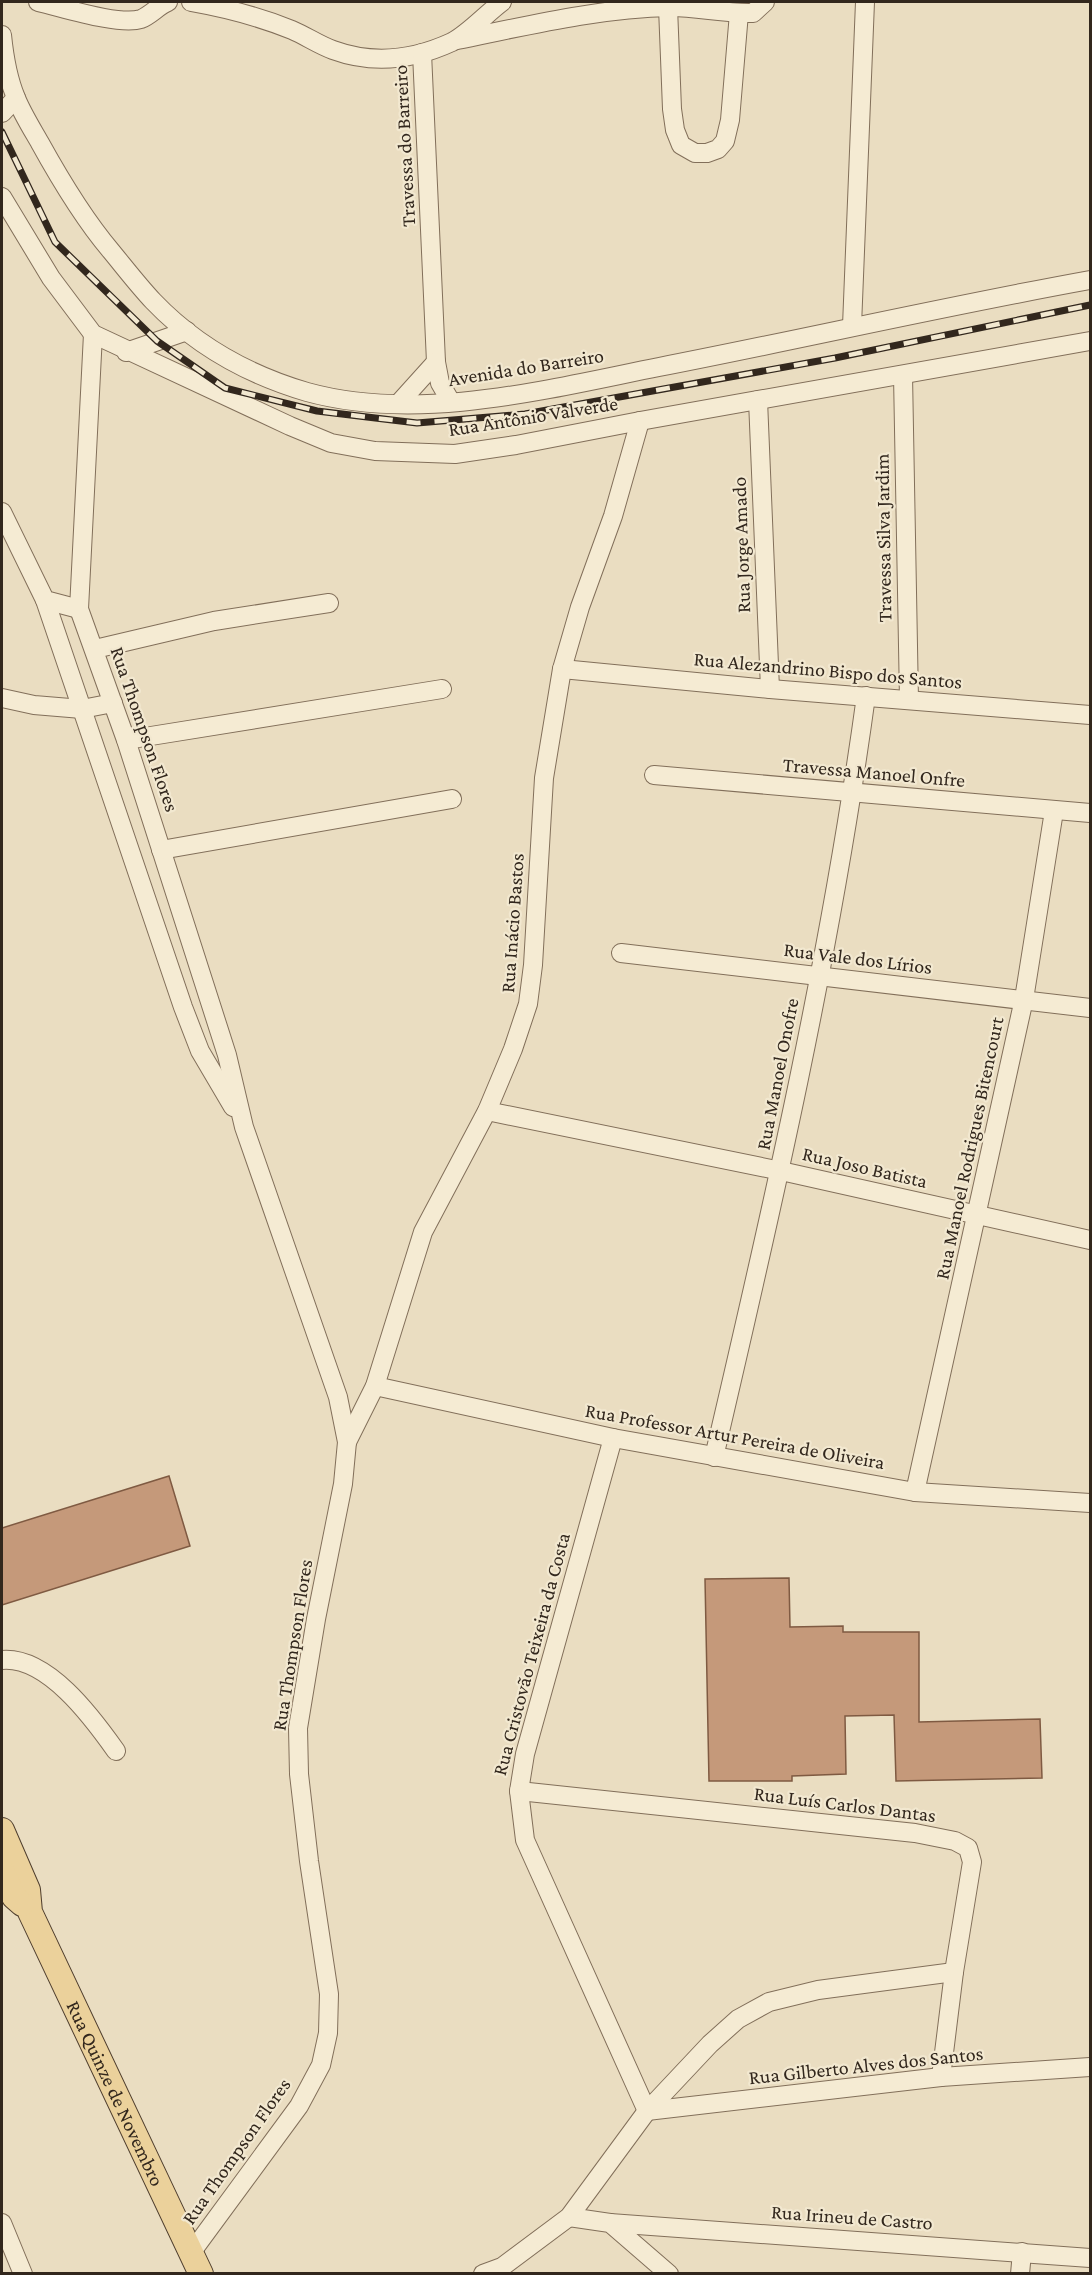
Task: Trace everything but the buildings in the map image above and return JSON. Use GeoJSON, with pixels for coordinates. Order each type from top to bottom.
{"type":"FeatureCollection","features":[{"type":"Feature","properties":{"kind":"main road","name":"Rua Quinze de Novembro"},"geometry":{"type":"LineString","coordinates":[[2,1830],[19,1901]]}},
{"type":"Feature","properties":{"kind":"main road","name":"Rua Quinze de Novembro"},"geometry":{"type":"LineString","coordinates":[[2,1871],[19,1901],[196,2263]]}},
{"type":"Feature","properties":{"kind":"street"},"geometry":{"type":"LineString","coordinates":[[38,2],[107,17],[136,20],[168,2]]}},
{"type":"Feature","properties":{"kind":"street","name":"Travessa do Barreiro"},"geometry":{"type":"LineString","coordinates":[[191,2],[242,13],[293,30],[331,49],[356,57],[375,60],[422,53],[436,362],[440,383],[451,402]]}},
{"type":"Feature","properties":{"kind":"street"},"geometry":{"type":"LineString","coordinates":[[454,41],[502,2]]}},
{"type":"Feature","properties":{"kind":"street"},"geometry":{"type":"LineString","coordinates":[[852,326],[865,2]]}},
{"type":"Feature","properties":{"kind":"street"},"geometry":{"type":"LineString","coordinates":[[422,53],[454,41],[587,16],[668,7],[752,9],[725,141],[718,149],[707,153],[695,153],[681,145],[675,129],[668,7]]}},
{"type":"Feature","properties":{"kind":"street","name":"Avenida do Barreiro"},"geometry":{"type":"LineString","coordinates":[[2,35],[16,98],[65,188],[86,220],[154,302],[217,354],[236,365],[307,392],[347,400],[399,403],[451,402],[547,390],[737,352],[852,326],[1090,280]]}},
{"type":"Feature","properties":{"kind":"street"},"geometry":{"type":"LineString","coordinates":[[2,113],[16,98]]}},
{"type":"Feature","properties":{"kind":"street","name":"Rua Antônio Valverde"},"geometry":{"type":"LineString","coordinates":[[2,197],[51,278],[93,334],[126,352],[250,409],[331,443],[375,451],[455,454],[516,445],[1090,341]]}},
{"type":"Feature","properties":{"kind":"street"},"geometry":{"type":"LineString","coordinates":[[126,352],[187,331]]}},
{"type":"Feature","properties":{"kind":"street","name":"Rua Thompson Flores"},"geometry":{"type":"LineString","coordinates":[[93,334],[79,609],[114,703],[164,857],[227,1055],[244,1127],[338,1397],[347,1442],[343,1484],[316,1619],[298,1728],[300,1785],[329,1994],[328,2033],[321,2065],[299,2106],[196,2263]]}},
{"type":"Feature","properties":{"kind":"street"},"geometry":{"type":"LineString","coordinates":[[399,403],[436,362]]}},
{"type":"Feature","properties":{"kind":"street","name":"Travessa Silva Jardim"},"geometry":{"type":"LineString","coordinates":[[903,375],[909,700]]}},
{"type":"Feature","properties":{"kind":"street","name":"Rua Jorge Amado"},"geometry":{"type":"LineString","coordinates":[[758,400],[770,689]]}},
{"type":"Feature","properties":{"kind":"street","name":"Rua Inácio Bastos"},"geometry":{"type":"LineString","coordinates":[[347,1442],[375,1386],[423,1232],[487,1111],[513,1049],[528,1004],[533,964],[544,778],[562,669],[580,607],[613,516],[640,421]]}},
{"type":"Feature","properties":{"kind":"street","name":"Rua Thompson Flores"},"geometry":{"type":"LineString","coordinates":[[2,513],[45,600],[200,1051],[244,1127]]}},
{"type":"Feature","properties":{"kind":"street"},"geometry":{"type":"LineString","coordinates":[[45,600],[79,609]]}},
{"type":"Feature","properties":{"kind":"street"},"geometry":{"type":"LineString","coordinates":[[94,649],[213,621],[329,603]]}},
{"type":"Feature","properties":{"kind":"street","name":"Rua Alezandrino Bispo dos Santos"},"geometry":{"type":"LineString","coordinates":[[562,669],[770,689],[1090,715]]}},
{"type":"Feature","properties":{"kind":"street"},"geometry":{"type":"LineString","coordinates":[[126,740],[442,689]]}},
{"type":"Feature","properties":{"kind":"street","name":"Rua Manoel Onofre"},"geometry":{"type":"LineString","coordinates":[[714,1457],[781,1171],[853,793],[866,696]]}},
{"type":"Feature","properties":{"kind":"street"},"geometry":{"type":"LineString","coordinates":[[2,698],[34,705],[82,709],[114,703]]}},
{"type":"Feature","properties":{"kind":"street","name":"Travessa Manoel Onfre"},"geometry":{"type":"LineString","coordinates":[[654,775],[1090,813]]}},
{"type":"Feature","properties":{"kind":"street"},"geometry":{"type":"LineString","coordinates":[[137,872],[164,857],[452,799]]}},
{"type":"Feature","properties":{"kind":"street","name":"Rua Manoel Rodrigues Bitencourt"},"geometry":{"type":"LineString","coordinates":[[915,1492],[1024,999],[1054,811]]}},
{"type":"Feature","properties":{"kind":"street","name":"Rua Vale dos Lírios"},"geometry":{"type":"LineString","coordinates":[[621,954],[1090,1008]]}},
{"type":"Feature","properties":{"kind":"street","name":"Rua Joso Batista"},"geometry":{"type":"LineString","coordinates":[[487,1111],[781,1171],[1090,1240]]}},
{"type":"Feature","properties":{"kind":"street","name":"Rua Professor Artur Pereira de Oliveira"},"geometry":{"type":"LineString","coordinates":[[375,1386],[613,1438],[915,1492],[1090,1503]]}},
{"type":"Feature","properties":{"kind":"street","name":"Rua Cristovão Teixeira da Costa"},"geometry":{"type":"LineString","coordinates":[[613,1438],[525,1754],[519,1791],[525,1840],[647,2110]]}},
{"type":"Feature","properties":{"kind":"street"},"geometry":{"type":"LineString","coordinates":[[2,1660],[15,1660],[44,1673],[85,1710],[116,1750]]}},
{"type":"Feature","properties":{"kind":"street","name":"Rua Luís Carlos Dantas"},"geometry":{"type":"LineString","coordinates":[[519,1791],[915,1833],[955,1841],[968,1848],[972,1862],[940,2077]]}},
{"type":"Feature","properties":{"kind":"street"},"geometry":{"type":"LineString","coordinates":[[483,2274],[503,2270],[569,2217],[647,2110],[710,2044],[738,2019],[769,2002],[818,1990],[954,1972]]}},
{"type":"Feature","properties":{"kind":"street","name":"Rua Gilberto Alves dos Santos"},"geometry":{"type":"LineString","coordinates":[[647,2110],[940,2077],[1090,2067]]}},
{"type":"Feature","properties":{"kind":"street","name":"Rua Irineu de Castro"},"geometry":{"type":"LineString","coordinates":[[569,2217],[610,2223],[1090,2258]]}},
{"type":"Feature","properties":{"kind":"street"},"geometry":{"type":"LineString","coordinates":[[2,2223],[23,2274]]}},
{"type":"Feature","properties":{"kind":"street"},"geometry":{"type":"LineString","coordinates":[[610,2223],[669,2274]]}},
{"type":"Feature","properties":{"kind":"street"},"geometry":{"type":"LineString","coordinates":[[1020,2274],[1022,2252]]}},
{"type":"Feature","properties":{"kind":"railway"},"geometry":{"type":"LineString","coordinates":[[2,132],[55,242],[157,341],[225,388],[317,411],[417,423],[525,414],[835,358],[1090,305]]}}]}
